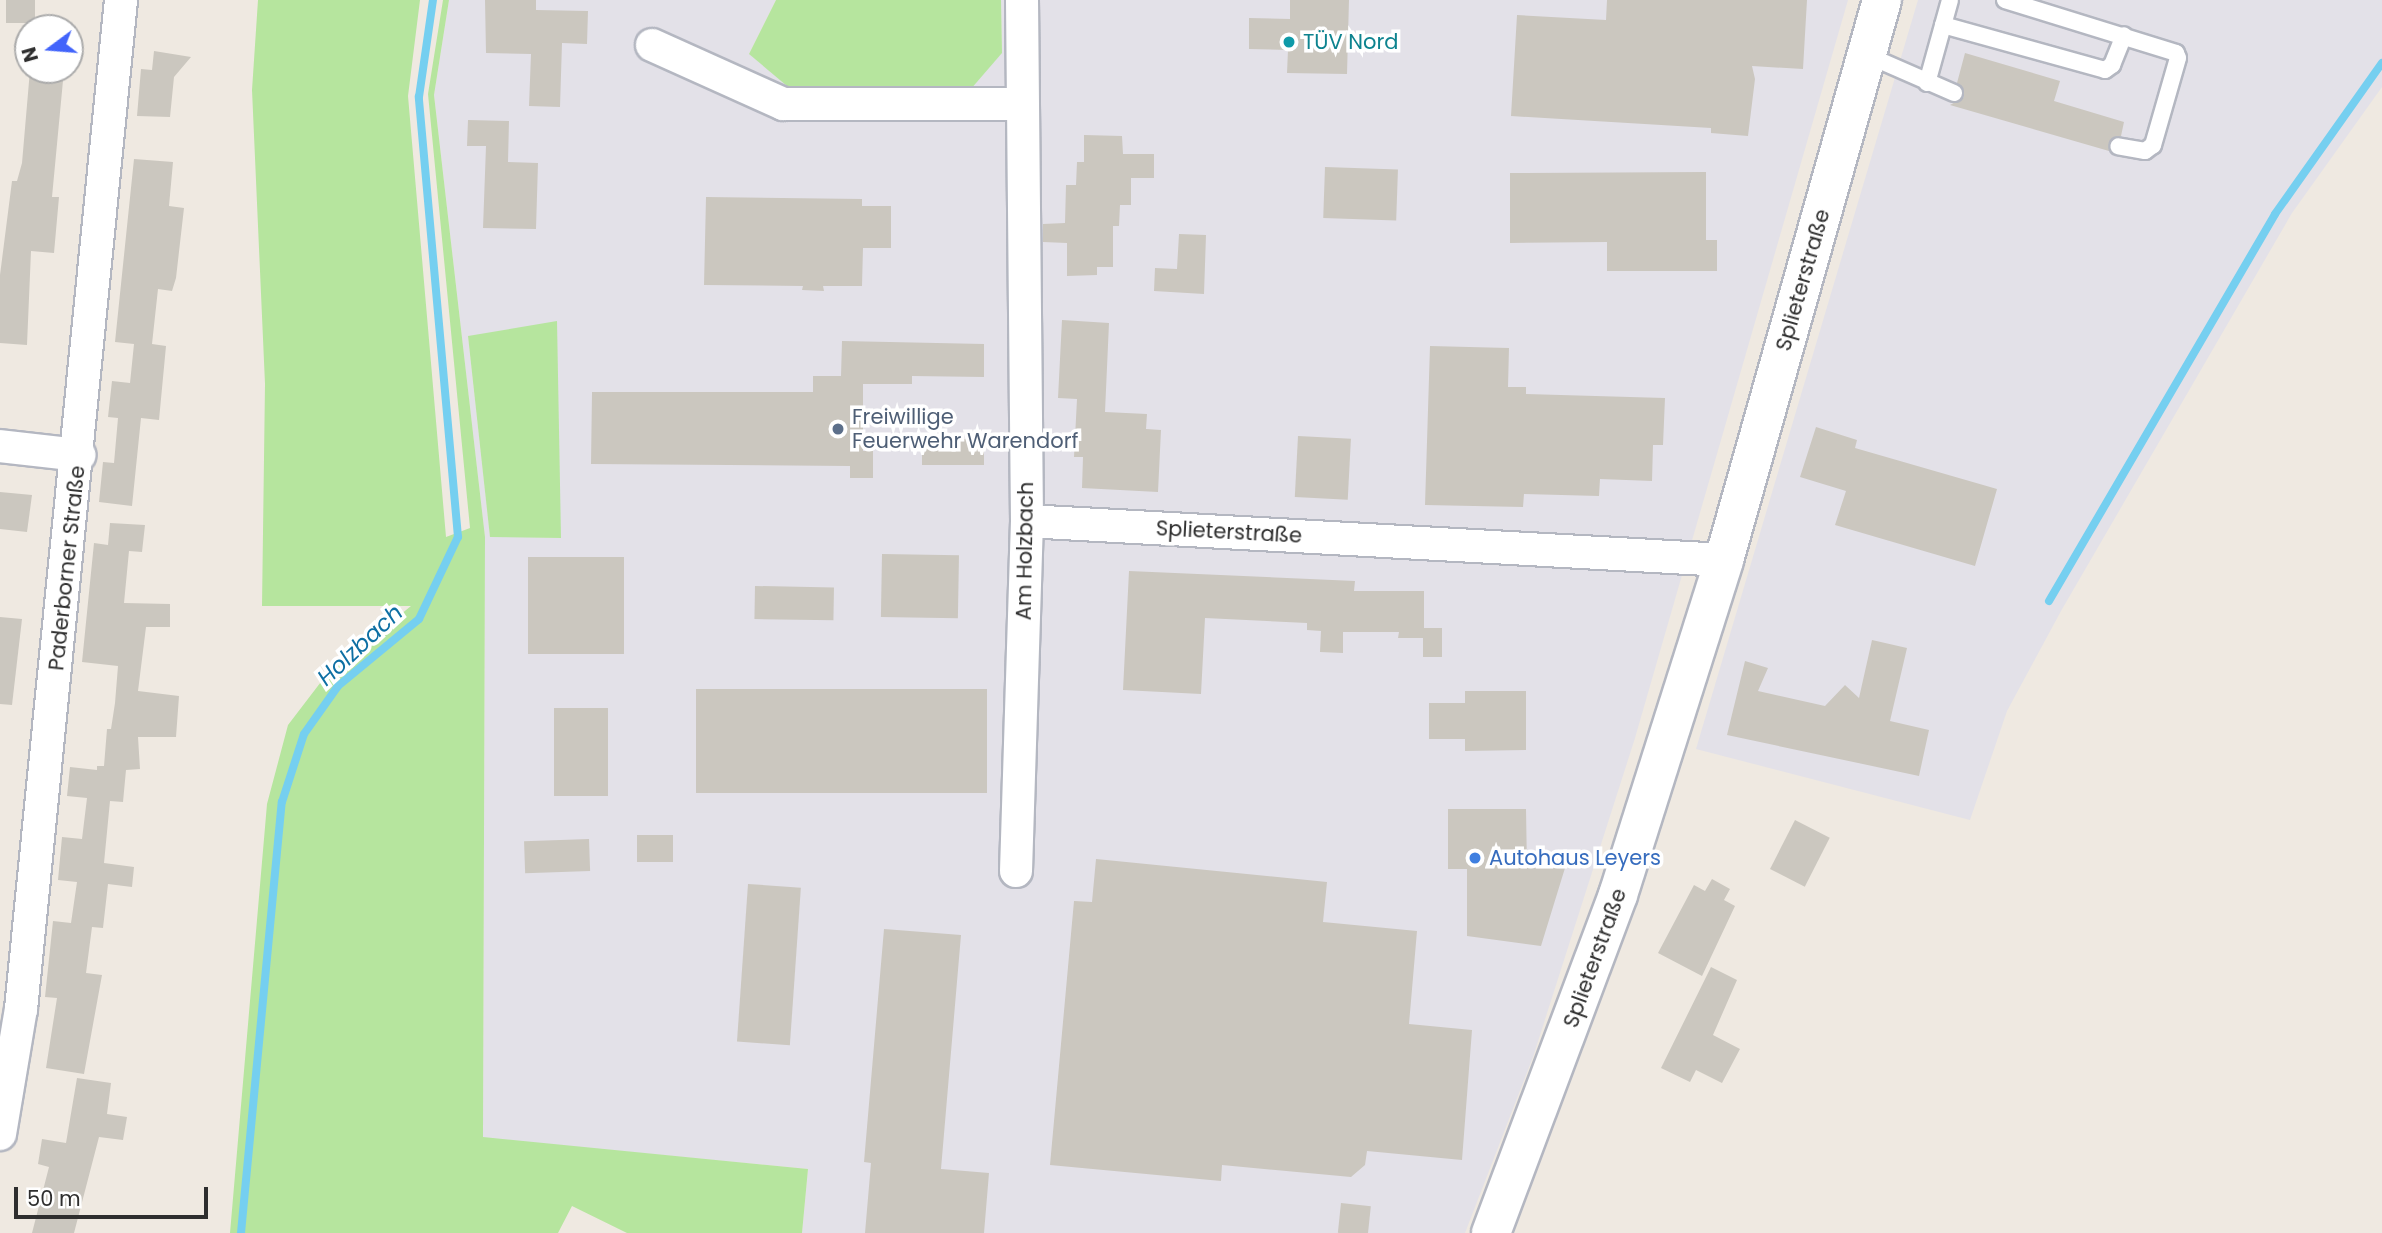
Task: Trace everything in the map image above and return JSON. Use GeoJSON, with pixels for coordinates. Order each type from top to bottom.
{"type":"FeatureCollection","features":[{"type":"Feature","properties":{"kind":"street","name":"Paderborner Straße"},"geometry":{"type":"LineString","coordinates":[[0,1133],[21,1009],[79,454],[121,0]]}},
{"type":"Feature","properties":{"kind":"street","name":"Am Holzbach"},"geometry":{"type":"LineString","coordinates":[[1016,871],[1027,521],[1020,104],[1022,0]]}},
{"type":"Feature","properties":{"kind":"street","name":"Splieterstraße"},"geometry":{"type":"LineString","coordinates":[[1491,1233],[1618,895],[1724,560],[1882,0]]}},
{"type":"Feature","properties":{"kind":"street"},"geometry":{"type":"LineString","coordinates":[[652,45],[783,104],[1020,104]]}},
{"type":"Feature","properties":{"kind":"street"},"geometry":{"type":"LineString","coordinates":[[0,446],[79,454]]}},
{"type":"Feature","properties":{"kind":"street","name":"Splieterstraße"},"geometry":{"type":"LineString","coordinates":[[1027,521],[1724,560]]}},
{"type":"Feature","properties":{"kind":"lane"},"geometry":{"type":"LineString","coordinates":[[1927,83],[1950,0]]}},
{"type":"Feature","properties":{"kind":"lane"},"geometry":{"type":"LineString","coordinates":[[2005,0],[2172,48],[2178,58],[2153,145],[2145,151],[2118,146]]}},
{"type":"Feature","properties":{"kind":"lane"},"geometry":{"type":"LineString","coordinates":[[1943,25],[2105,70],[2112,65],[2124,35]]}},
{"type":"Feature","properties":{"kind":"lane"},"geometry":{"type":"LineString","coordinates":[[1867,55],[1954,93]]}},
{"type":"Feature","properties":{"kind":"shaded area"},"geometry":{"type":"Polygon","coordinates":[[[449,0],[776,0],[749,54],[1002,53],[1001,0],[1848,0],[1635,738],[1533,1057],[1465,1233],[802,1233],[808,1169],[483,1138],[485,537],[434,95],[449,0]],[[468,336],[490,536],[561,537],[468,336]]]}},
{"type":"Feature","properties":{"kind":"shaded area"},"geometry":{"type":"Polygon","coordinates":[[[1918,0],[2382,0],[2382,87],[2292,213],[2061,611],[2007,711],[1970,820],[1696,749],[1918,0]]]}},
{"type":"Feature","properties":{"kind":"green space"},"geometry":{"type":"Polygon","coordinates":[[[258,0],[420,0],[408,96],[446,537],[470,528],[428,94],[443,0],[449,0],[434,95],[485,537],[483,1137],[808,1169],[802,1233],[627,1233],[572,1206],[558,1233],[230,1233],[267,804],[288,725],[327,674],[411,606],[262,606],[265,384],[252,90],[258,0]]]}},
{"type":"Feature","properties":{"kind":"green space"},"geometry":{"type":"Polygon","coordinates":[[[776,0],[1001,0],[1002,53],[970,90],[793,91],[749,54],[776,0]]]}},
{"type":"Feature","properties":{"kind":"green space"},"geometry":{"type":"Polygon","coordinates":[[[557,321],[561,538],[490,537],[468,336],[557,321]]]}},
{"type":"Feature","properties":{"kind":"building"},"geometry":{"type":"Polygon","coordinates":[[[6,0],[35,0],[35,14],[14,14],[14,23],[6,23],[6,0]]]}},
{"type":"Feature","properties":{"kind":"building"},"geometry":{"type":"Polygon","coordinates":[[[485,0],[536,0],[536,10],[588,11],[587,44],[562,43],[560,107],[529,106],[531,54],[486,53],[485,0]]]}},
{"type":"Feature","properties":{"kind":"building","name":"TÜV Nord"},"geometry":{"type":"Polygon","coordinates":[[[1290,0],[1349,0],[1347,74],[1287,73],[1288,50],[1249,49],[1249,18],[1290,19],[1290,0]]]}},
{"type":"Feature","properties":{"kind":"building"},"geometry":{"type":"Polygon","coordinates":[[[1607,0],[1807,0],[1803,69],[1752,66],[1755,79],[1748,136],[1711,133],[1711,128],[1511,116],[1517,15],[1606,20],[1607,0]]]}},
{"type":"Feature","properties":{"kind":"building"},"geometry":{"type":"Polygon","coordinates":[[[154,51],[191,57],[174,77],[170,117],[137,116],[141,69],[152,70],[154,51]]]}},
{"type":"Feature","properties":{"kind":"building"},"geometry":{"type":"Polygon","coordinates":[[[1965,53],[2060,81],[2054,101],[2124,122],[2121,136],[2110,140],[2109,151],[1950,105],[1964,97],[1957,83],[1965,53]]]}},
{"type":"Feature","properties":{"kind":"building"},"geometry":{"type":"Polygon","coordinates":[[[29,84],[63,84],[52,197],[59,197],[54,253],[31,251],[27,345],[0,343],[0,275],[12,181],[17,181],[22,163],[29,84]]]}},
{"type":"Feature","properties":{"kind":"building"},"geometry":{"type":"Polygon","coordinates":[[[468,120],[509,121],[508,162],[538,163],[536,229],[483,228],[486,146],[467,146],[468,120]]]}},
{"type":"Feature","properties":{"kind":"building"},"geometry":{"type":"Polygon","coordinates":[[[1084,135],[1122,136],[1123,154],[1154,154],[1154,178],[1131,178],[1131,205],[1120,205],[1119,226],[1113,226],[1113,267],[1097,267],[1097,275],[1067,276],[1067,243],[1043,242],[1043,224],[1065,223],[1066,185],[1076,185],[1077,162],[1084,162],[1084,135]]]}},
{"type":"Feature","properties":{"kind":"building"},"geometry":{"type":"Polygon","coordinates":[[[134,159],[173,162],[169,206],[184,208],[172,291],[158,289],[152,344],[166,346],[159,420],[141,418],[132,506],[99,502],[103,462],[114,463],[118,418],[108,417],[112,381],[130,383],[134,344],[115,342],[134,159]]]}},
{"type":"Feature","properties":{"kind":"building"},"geometry":{"type":"Polygon","coordinates":[[[1325,167],[1398,170],[1396,221],[1323,218],[1325,167]]]}},
{"type":"Feature","properties":{"kind":"building"},"geometry":{"type":"Polygon","coordinates":[[[1706,172],[1706,240],[1717,240],[1717,271],[1607,271],[1607,242],[1510,243],[1510,173],[1706,172]]]}},
{"type":"Feature","properties":{"kind":"building"},"geometry":{"type":"Polygon","coordinates":[[[706,197],[862,199],[862,206],[891,206],[891,248],[863,248],[862,286],[823,286],[824,291],[802,290],[803,286],[704,285],[706,197]]]}},
{"type":"Feature","properties":{"kind":"building"},"geometry":{"type":"Polygon","coordinates":[[[1179,234],[1206,235],[1204,294],[1154,291],[1155,268],[1177,269],[1179,234]]]}},
{"type":"Feature","properties":{"kind":"building"},"geometry":{"type":"Polygon","coordinates":[[[1062,320],[1109,323],[1105,412],[1147,414],[1146,429],[1161,430],[1158,492],[1082,488],[1083,457],[1074,457],[1077,399],[1058,398],[1062,320]]]}},
{"type":"Feature","properties":{"kind":"building"},"geometry":{"type":"Polygon","coordinates":[[[842,341],[984,344],[984,377],[912,376],[912,384],[863,384],[863,451],[873,451],[873,478],[850,478],[850,466],[591,464],[592,392],[813,392],[813,376],[841,376],[842,341]]]}},
{"type":"Feature","properties":{"kind":"building"},"geometry":{"type":"Polygon","coordinates":[[[1430,346],[1509,348],[1508,387],[1526,387],[1526,394],[1665,398],[1663,445],[1653,445],[1652,481],[1600,479],[1599,496],[1524,494],[1523,507],[1425,505],[1430,346]]]}},
{"type":"Feature","properties":{"kind":"building"},"geometry":{"type":"Polygon","coordinates":[[[1816,427],[1857,440],[1855,448],[1997,489],[1975,566],[1835,525],[1846,491],[1800,477],[1816,427]]]}},
{"type":"Feature","properties":{"kind":"building"},"geometry":{"type":"Polygon","coordinates":[[[1298,436],[1351,439],[1348,500],[1295,497],[1298,436]]]}},
{"type":"Feature","properties":{"kind":"building"},"geometry":{"type":"Polygon","coordinates":[[[922,439],[984,439],[984,465],[922,465],[922,439]]]}},
{"type":"Feature","properties":{"kind":"building"},"geometry":{"type":"Polygon","coordinates":[[[0,492],[32,495],[27,532],[0,529],[0,492]]]}},
{"type":"Feature","properties":{"kind":"building"},"geometry":{"type":"Polygon","coordinates":[[[110,523],[145,525],[142,552],[129,551],[124,603],[170,604],[170,627],[146,627],[138,691],[179,696],[176,737],[138,737],[140,769],[126,770],[123,802],[110,801],[104,863],[134,867],[132,887],[108,884],[103,928],[92,927],[86,973],[102,975],[84,1074],[46,1068],[57,998],[45,997],[53,921],[71,923],[77,882],[58,880],[62,837],[82,839],[87,798],[67,796],[70,767],[97,770],[97,766],[104,766],[107,729],[111,729],[115,703],[118,666],[82,662],[94,543],[108,545],[110,523]]]}},
{"type":"Feature","properties":{"kind":"building"},"geometry":{"type":"Polygon","coordinates":[[[882,554],[959,555],[958,618],[881,617],[882,554]]]}},
{"type":"Feature","properties":{"kind":"building"},"geometry":{"type":"Polygon","coordinates":[[[528,557],[624,557],[624,654],[528,654],[528,557]]]}},
{"type":"Feature","properties":{"kind":"building"},"geometry":{"type":"Polygon","coordinates":[[[1129,571],[1355,581],[1354,591],[1424,591],[1424,628],[1442,628],[1442,657],[1423,657],[1423,638],[1398,638],[1399,632],[1343,632],[1343,653],[1320,652],[1321,631],[1307,630],[1307,623],[1205,618],[1201,694],[1123,690],[1129,571]]]}},
{"type":"Feature","properties":{"kind":"building"},"geometry":{"type":"Polygon","coordinates":[[[755,586],[834,587],[833,620],[754,619],[755,586]]]}},
{"type":"Feature","properties":{"kind":"building"},"geometry":{"type":"Polygon","coordinates":[[[0,617],[22,619],[12,705],[0,704],[0,617]]]}},
{"type":"Feature","properties":{"kind":"building"},"geometry":{"type":"Polygon","coordinates":[[[1872,640],[1907,648],[1890,721],[1929,730],[1919,776],[1727,735],[1745,661],[1768,668],[1758,691],[1825,706],[1845,685],[1859,698],[1872,640]]]}},
{"type":"Feature","properties":{"kind":"building"},"geometry":{"type":"Polygon","coordinates":[[[696,689],[987,689],[987,793],[696,793],[696,689]]]}},
{"type":"Feature","properties":{"kind":"building"},"geometry":{"type":"Polygon","coordinates":[[[1465,691],[1526,691],[1526,750],[1465,751],[1465,739],[1429,739],[1429,703],[1465,703],[1465,691]]]}},
{"type":"Feature","properties":{"kind":"building"},"geometry":{"type":"Polygon","coordinates":[[[554,708],[608,708],[608,796],[554,796],[554,708]]]}},
{"type":"Feature","properties":{"kind":"building"},"geometry":{"type":"Polygon","coordinates":[[[1448,809],[1526,809],[1527,868],[1565,868],[1541,946],[1467,936],[1467,869],[1448,869],[1448,809]]]}},
{"type":"Feature","properties":{"kind":"building"},"geometry":{"type":"Polygon","coordinates":[[[1795,820],[1830,838],[1805,887],[1770,869],[1795,820]]]}},
{"type":"Feature","properties":{"kind":"building"},"geometry":{"type":"Polygon","coordinates":[[[637,835],[673,835],[673,862],[637,862],[637,835]]]}},
{"type":"Feature","properties":{"kind":"building"},"geometry":{"type":"Polygon","coordinates":[[[589,839],[590,871],[525,873],[524,841],[589,839]]]}},
{"type":"Feature","properties":{"kind":"building"},"geometry":{"type":"Polygon","coordinates":[[[1096,859],[1327,882],[1323,922],[1417,931],[1409,1024],[1472,1030],[1462,1160],[1367,1151],[1365,1165],[1351,1177],[1222,1165],[1221,1181],[1050,1165],[1074,901],[1092,902],[1096,859]]]}},
{"type":"Feature","properties":{"kind":"building"},"geometry":{"type":"Polygon","coordinates":[[[1712,879],[1730,889],[1724,900],[1735,906],[1702,976],[1658,953],[1694,885],[1705,891],[1712,879]]]}},
{"type":"Feature","properties":{"kind":"building"},"geometry":{"type":"Polygon","coordinates":[[[748,884],[801,888],[790,1045],[737,1042],[748,884]]]}},
{"type":"Feature","properties":{"kind":"building"},"geometry":{"type":"Polygon","coordinates":[[[884,929],[961,935],[941,1169],[989,1173],[984,1233],[865,1233],[871,1163],[864,1162],[884,929]]]}},
{"type":"Feature","properties":{"kind":"building"},"geometry":{"type":"Polygon","coordinates":[[[1711,967],[1737,980],[1713,1035],[1740,1049],[1722,1083],[1696,1070],[1690,1082],[1661,1068],[1711,967]]]}},
{"type":"Feature","properties":{"kind":"building"},"geometry":{"type":"Polygon","coordinates":[[[77,1078],[111,1083],[107,1114],[127,1117],[123,1140],[99,1137],[74,1233],[32,1233],[49,1167],[38,1164],[42,1139],[66,1143],[77,1078]]]}},
{"type":"Feature","properties":{"kind":"building"},"geometry":{"type":"Polygon","coordinates":[[[1341,1203],[1371,1206],[1368,1233],[1338,1233],[1341,1203]]]}},
{"type":"Feature","properties":{"kind":"waterway","name":"Holzbach"},"geometry":{"type":"LineString","coordinates":[[241,1233],[282,802],[304,734],[338,686],[419,619],[458,537],[419,97],[433,0]]}},
{"type":"Feature","properties":{"kind":"waterway"},"geometry":{"type":"LineString","coordinates":[[2049,601],[2275,214],[2382,63]]}},
{"type":"Feature","properties":{"kind":"place","name":"TÜV Nord"},"geometry":{"type":"Point","coordinates":[1289,42]}},
{"type":"Feature","properties":{"kind":"place","name":"Freiwillige Feuerwehr Warendorf"},"geometry":{"type":"Point","coordinates":[838,429]}},
{"type":"Feature","properties":{"kind":"place","name":"Autohaus Leyers"},"geometry":{"type":"Point","coordinates":[1475,858]}}]}
